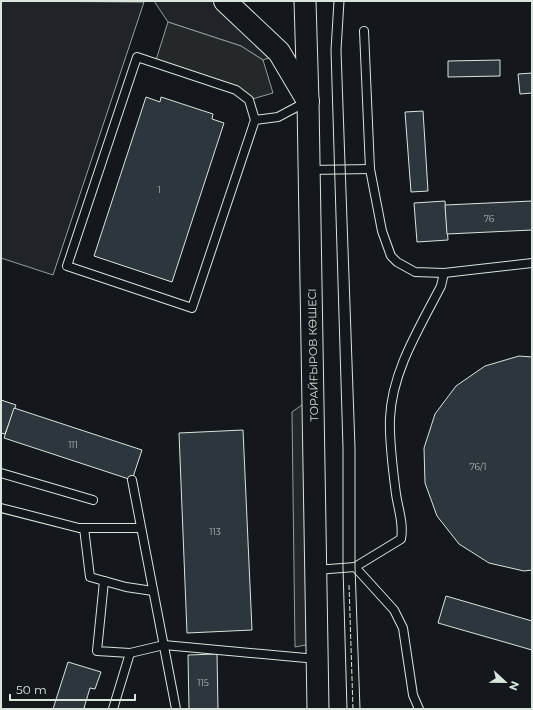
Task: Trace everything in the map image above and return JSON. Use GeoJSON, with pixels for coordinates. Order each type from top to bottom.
{"type":"FeatureCollection","features":[{"type":"Feature","properties":{"kind":"main road"},"geometry":{"type":"LineString","coordinates":[[225,1],[279,52],[308,101]]}},
{"type":"Feature","properties":{"kind":"main road","name":"ТОРАЙҒЫРОВ КӨШЕСІ"},"geometry":{"type":"LineString","coordinates":[[305,1],[318,709]]}},
{"type":"Feature","properties":{"kind":"lane"},"geometry":{"type":"LineString","coordinates":[[364,31],[370,169],[382,231],[391,256],[397,262],[416,272],[444,273],[532,263]]}},
{"type":"Feature","properties":{"kind":"lane"},"geometry":{"type":"LineString","coordinates":[[137,57],[236,90],[249,100],[255,120],[192,308],[67,266],[137,57]]}},
{"type":"Feature","properties":{"kind":"lane"},"geometry":{"type":"LineString","coordinates":[[255,120],[278,118],[308,101]]}},
{"type":"Feature","properties":{"kind":"lane"},"geometry":{"type":"LineString","coordinates":[[309,170],[370,169]]}},
{"type":"Feature","properties":{"kind":"lane"},"geometry":{"type":"LineString","coordinates":[[316,570],[354,567],[401,539],[402,528],[396,493],[390,419],[393,392],[401,369],[441,286],[444,273]]}},
{"type":"Feature","properties":{"kind":"lane"},"geometry":{"type":"LineString","coordinates":[[1,473],[93,500]]}},
{"type":"Feature","properties":{"kind":"lane"},"geometry":{"type":"LineString","coordinates":[[132,480],[176,709]]}},
{"type":"Feature","properties":{"kind":"lane"},"geometry":{"type":"LineString","coordinates":[[1,508],[84,528],[141,528]]}},
{"type":"Feature","properties":{"kind":"lane"},"geometry":{"type":"LineString","coordinates":[[84,528],[90,578],[154,591]]}},
{"type":"Feature","properties":{"kind":"lane"},"geometry":{"type":"LineString","coordinates":[[354,567],[394,610],[403,628],[413,695],[419,709]]}},
{"type":"Feature","properties":{"kind":"lane"},"geometry":{"type":"LineString","coordinates":[[104,581],[97,651],[130,653],[164,645],[317,659]]}},
{"type":"Feature","properties":{"kind":"lane"},"geometry":{"type":"LineString","coordinates":[[113,709],[130,653]]}},
{"type":"Feature","properties":{"kind":"shaded area"},"geometry":{"type":"Polygon","coordinates":[[[1,1],[144,2],[53,275],[1,258],[1,1]]]}},
{"type":"Feature","properties":{"kind":"shaded area"},"geometry":{"type":"Polygon","coordinates":[[[154,1],[215,1],[271,57],[263,60],[241,46],[168,22],[154,1]]]}},
{"type":"Feature","properties":{"kind":"shaded area"},"geometry":{"type":"Polygon","coordinates":[[[168,22],[241,46],[263,60],[273,93],[249,100],[236,90],[155,63],[168,22]]]}},
{"type":"Feature","properties":{"kind":"shaded area"},"geometry":{"type":"Polygon","coordinates":[[[313,397],[317,643],[295,647],[292,412],[313,397]]]}},
{"type":"Feature","properties":{"kind":"building"},"geometry":{"type":"Polygon","coordinates":[[[500,60],[500,76],[448,77],[448,61],[500,60]]]}},
{"type":"Feature","properties":{"kind":"building"},"geometry":{"type":"Polygon","coordinates":[[[532,73],[532,93],[520,94],[518,74],[532,73]]]}},
{"type":"Feature","properties":{"kind":"building"},"geometry":{"type":"Polygon","coordinates":[[[146,97],[160,102],[161,97],[213,114],[212,119],[224,123],[172,282],[94,256],[146,97]]]}},
{"type":"Feature","properties":{"kind":"building"},"geometry":{"type":"Polygon","coordinates":[[[423,111],[428,191],[411,192],[405,112],[423,111]]]}},
{"type":"Feature","properties":{"kind":"building"},"geometry":{"type":"Polygon","coordinates":[[[445,201],[448,240],[417,242],[414,203],[445,201]]]}},
{"type":"Feature","properties":{"kind":"building"},"geometry":{"type":"Polygon","coordinates":[[[532,201],[532,230],[447,234],[445,205],[532,201]]]}},
{"type":"Feature","properties":{"kind":"building"},"geometry":{"type":"Polygon","coordinates":[[[519,356],[532,357],[532,570],[524,571],[489,563],[459,544],[437,516],[425,483],[424,448],[435,414],[456,386],[485,366],[519,356]]]}},
{"type":"Feature","properties":{"kind":"building"},"geometry":{"type":"Polygon","coordinates":[[[1,400],[16,405],[5,434],[1,433],[1,400]]]}},
{"type":"Feature","properties":{"kind":"building"},"geometry":{"type":"Polygon","coordinates":[[[14,408],[142,450],[132,480],[4,438],[14,408]]]}},
{"type":"Feature","properties":{"kind":"building"},"geometry":{"type":"Polygon","coordinates":[[[243,430],[252,630],[187,633],[179,433],[243,430]]]}},
{"type":"Feature","properties":{"kind":"building"},"geometry":{"type":"Polygon","coordinates":[[[446,596],[532,621],[532,650],[438,623],[446,596]]]}},
{"type":"Feature","properties":{"kind":"building"},"geometry":{"type":"Polygon","coordinates":[[[217,654],[218,709],[189,709],[188,655],[217,654]]]}},
{"type":"Feature","properties":{"kind":"building"},"geometry":{"type":"Polygon","coordinates":[[[68,662],[101,672],[95,689],[90,688],[84,708],[88,709],[53,709],[68,662]]]}},
{"type":"Feature","properties":{"kind":"tram line"},"geometry":{"type":"LineString","coordinates":[[334,1],[331,50],[343,448],[343,568],[347,709]]}},
{"type":"Feature","properties":{"kind":"tram line"},"geometry":{"type":"LineString","coordinates":[[344,1],[341,50],[355,448],[355,567],[360,709]]}},
{"type":"Feature","properties":{"kind":"fence"},"geometry":{"type":"LineString","coordinates":[[349,585],[353,709]]}}]}
